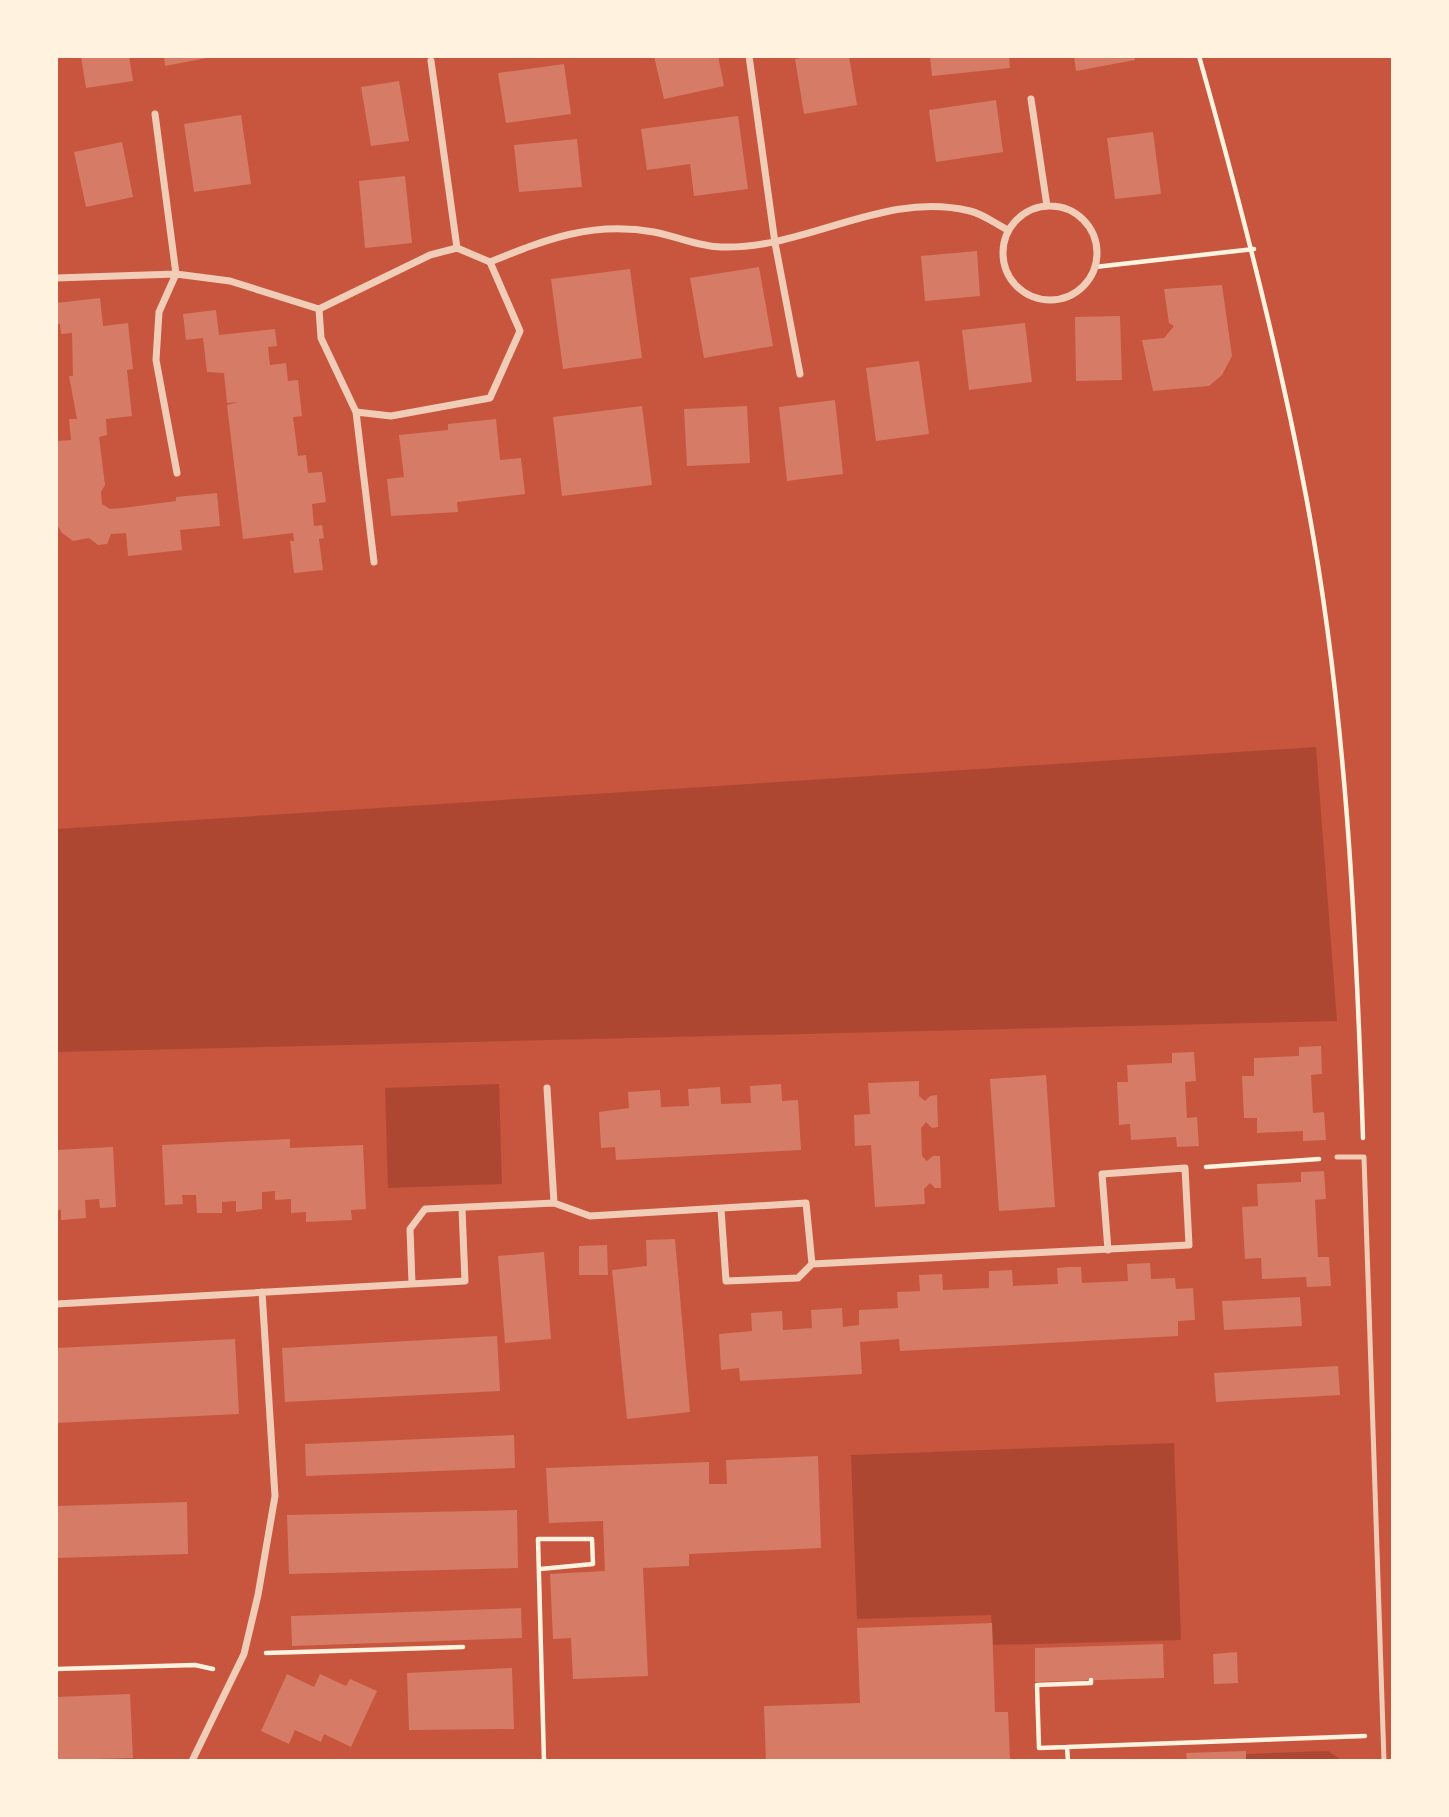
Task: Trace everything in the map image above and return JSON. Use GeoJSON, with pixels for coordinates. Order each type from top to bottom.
{"type":"FeatureCollection","features":[{"type":"Feature","properties":{"kind":"street"},"geometry":{"type":"LineString","coordinates":[[749,56],[775,243],[800,374]]}},
{"type":"Feature","properties":{"kind":"street"},"geometry":{"type":"LineString","coordinates":[[431,61],[457,248]]}},
{"type":"Feature","properties":{"kind":"street"},"geometry":{"type":"LineString","coordinates":[[1031,99],[1047,206]]}},
{"type":"Feature","properties":{"kind":"street"},"geometry":{"type":"LineString","coordinates":[[155,114],[176,274],[159,312],[156,360],[177,473]]}},
{"type":"Feature","properties":{"kind":"street"},"geometry":{"type":"LineString","coordinates":[[490,262],[558,235],[612,227],[653,232],[720,248],[775,243],[838,222],[916,205],[972,212],[1008,230]]}},
{"type":"Feature","properties":{"kind":"street"},"geometry":{"type":"LineString","coordinates":[[1047,206],[1072,211],[1090,228],[1098,252],[1096,267],[1075,294],[1051,301],[1027,295],[1009,278],[1002,254],[1008,230],[1024,213],[1047,206]]}},
{"type":"Feature","properties":{"kind":"street"},"geometry":{"type":"LineString","coordinates":[[56,278],[176,274],[230,281],[319,309],[430,255],[457,248],[490,262],[520,331],[490,398],[391,416],[356,412]]}},
{"type":"Feature","properties":{"kind":"street"},"geometry":{"type":"LineString","coordinates":[[319,309],[320,338],[356,412],[374,562]]}},
{"type":"Feature","properties":{"kind":"street"},"geometry":{"type":"LineString","coordinates":[[547,1088],[554,1203]]}},
{"type":"Feature","properties":{"kind":"street"},"geometry":{"type":"LineString","coordinates":[[722,1209],[726,1281],[798,1278],[812,1264],[1108,1250],[1189,1245],[1185,1168],[1102,1174],[1108,1250]]}},
{"type":"Feature","properties":{"kind":"street"},"geometry":{"type":"LineString","coordinates":[[412,1283],[410,1230],[425,1209],[554,1203],[590,1216],[806,1203],[812,1264]]}},
{"type":"Feature","properties":{"kind":"street"},"geometry":{"type":"LineString","coordinates":[[56,1304],[465,1281],[462,1209]]}},
{"type":"Feature","properties":{"kind":"street"},"geometry":{"type":"LineString","coordinates":[[192,1761],[244,1654],[258,1595],[275,1496],[262,1292]]}},
{"type":"Feature","properties":{"kind":"lane"},"geometry":{"type":"LineString","coordinates":[[1337,1157],[1364,1157],[1384,1761]]}},
{"type":"Feature","properties":{"kind":"path"},"geometry":{"type":"LineString","coordinates":[[1199,56],[1254,249],[1306,497],[1332,674],[1350,853],[1364,1157]]}},
{"type":"Feature","properties":{"kind":"path"},"geometry":{"type":"LineString","coordinates":[[1096,267],[1254,249]]}},
{"type":"Feature","properties":{"kind":"path"},"geometry":{"type":"LineString","coordinates":[[1185,1168],[1337,1157]]}},
{"type":"Feature","properties":{"kind":"path"},"geometry":{"type":"LineString","coordinates":[[540,1569],[593,1564],[592,1539],[538,1539],[544,1761]]}},
{"type":"Feature","properties":{"kind":"path"},"geometry":{"type":"LineString","coordinates":[[244,1654],[463,1647]]}},
{"type":"Feature","properties":{"kind":"path"},"geometry":{"type":"LineString","coordinates":[[56,1669],[195,1665],[234,1674]]}},
{"type":"Feature","properties":{"kind":"path"},"geometry":{"type":"LineString","coordinates":[[1090,1680],[1090,1683],[1037,1685],[1039,1748],[1383,1735]]}},
{"type":"Feature","properties":{"kind":"path"},"geometry":{"type":"LineString","coordinates":[[1067,1747],[1068,1761]]}},
{"type":"Feature","properties":{"kind":"shaded area"},"geometry":{"type":"Polygon","coordinates":[[[1316,747],[1337,1021],[56,1052],[56,829],[1316,747]]]}},
{"type":"Feature","properties":{"kind":"shaded area"},"geometry":{"type":"Polygon","coordinates":[[[499,1084],[502,1184],[388,1188],[385,1088],[499,1084]]]}},
{"type":"Feature","properties":{"kind":"shaded area"},"geometry":{"type":"Polygon","coordinates":[[[1174,1443],[1181,1640],[993,1645],[991,1615],[857,1619],[851,1455],[1174,1443]]]}},
{"type":"Feature","properties":{"kind":"shaded area"},"geometry":{"type":"Polygon","coordinates":[[[1328,1751],[1343,1761],[1246,1761],[1246,1754],[1328,1751]]]}},
{"type":"Feature","properties":{"kind":"building"},"geometry":{"type":"Polygon","coordinates":[[[81,56],[129,56],[133,81],[86,88],[81,56]]]}},
{"type":"Feature","properties":{"kind":"building"},"geometry":{"type":"Polygon","coordinates":[[[164,56],[211,56],[211,57],[165,66],[164,56]]]}},
{"type":"Feature","properties":{"kind":"building"},"geometry":{"type":"Polygon","coordinates":[[[654,56],[718,56],[724,86],[664,99],[654,56]]]}},
{"type":"Feature","properties":{"kind":"building"},"geometry":{"type":"Polygon","coordinates":[[[849,56],[857,105],[804,114],[795,59],[849,56]]]}},
{"type":"Feature","properties":{"kind":"building"},"geometry":{"type":"Polygon","coordinates":[[[930,56],[1009,56],[1010,68],[932,76],[930,56]]]}},
{"type":"Feature","properties":{"kind":"building"},"geometry":{"type":"Polygon","coordinates":[[[1074,56],[1134,56],[1135,60],[1076,71],[1074,56]]]}},
{"type":"Feature","properties":{"kind":"building"},"geometry":{"type":"Polygon","coordinates":[[[564,64],[571,114],[506,123],[498,73],[564,64]]]}},
{"type":"Feature","properties":{"kind":"building"},"geometry":{"type":"Polygon","coordinates":[[[399,81],[409,141],[371,146],[361,87],[399,81]]]}},
{"type":"Feature","properties":{"kind":"building"},"geometry":{"type":"Polygon","coordinates":[[[996,100],[1003,152],[936,162],[929,110],[996,100]]]}},
{"type":"Feature","properties":{"kind":"building"},"geometry":{"type":"Polygon","coordinates":[[[241,115],[251,184],[194,192],[184,124],[241,115]]]}},
{"type":"Feature","properties":{"kind":"building"},"geometry":{"type":"Polygon","coordinates":[[[738,116],[748,189],[694,196],[690,164],[647,170],[641,129],[738,116]]]}},
{"type":"Feature","properties":{"kind":"building"},"geometry":{"type":"Polygon","coordinates":[[[1153,132],[1161,194],[1115,199],[1107,138],[1153,132]]]}},
{"type":"Feature","properties":{"kind":"building"},"geometry":{"type":"Polygon","coordinates":[[[577,139],[582,187],[519,192],[514,145],[577,139]]]}},
{"type":"Feature","properties":{"kind":"building"},"geometry":{"type":"Polygon","coordinates":[[[122,142],[133,197],[86,207],[74,152],[122,142]]]}},
{"type":"Feature","properties":{"kind":"building"},"geometry":{"type":"Polygon","coordinates":[[[405,176],[412,243],[365,248],[359,181],[405,176]]]}},
{"type":"Feature","properties":{"kind":"building"},"geometry":{"type":"Polygon","coordinates":[[[977,251],[980,296],[925,301],[921,256],[977,251]]]}},
{"type":"Feature","properties":{"kind":"building"},"geometry":{"type":"Polygon","coordinates":[[[759,267],[773,346],[704,358],[690,278],[759,267]]]}},
{"type":"Feature","properties":{"kind":"building"},"geometry":{"type":"Polygon","coordinates":[[[630,269],[642,358],[563,369],[551,279],[630,269]]]}},
{"type":"Feature","properties":{"kind":"building"},"geometry":{"type":"Polygon","coordinates":[[[1222,285],[1232,356],[1222,375],[1209,386],[1153,391],[1142,340],[1164,338],[1174,326],[1169,323],[1164,289],[1222,285]]]}},
{"type":"Feature","properties":{"kind":"building"},"geometry":{"type":"Polygon","coordinates":[[[100,298],[103,326],[128,323],[133,369],[127,370],[132,416],[106,419],[107,435],[99,437],[105,485],[101,492],[102,504],[110,509],[123,508],[176,501],[176,497],[217,493],[220,526],[180,530],[182,550],[128,556],[126,533],[111,534],[107,544],[98,545],[89,538],[73,541],[62,533],[56,523],[56,441],[71,440],[69,419],[77,419],[69,376],[73,376],[72,333],[61,334],[60,324],[56,324],[56,303],[100,298]]]}},
{"type":"Feature","properties":{"kind":"building"},"geometry":{"type":"Polygon","coordinates":[[[216,310],[219,335],[275,329],[277,346],[268,347],[270,365],[286,363],[288,381],[298,380],[302,416],[293,417],[298,456],[306,455],[308,473],[322,472],[326,502],[312,504],[314,526],[322,525],[324,538],[319,539],[323,570],[294,573],[290,541],[294,541],[293,533],[243,539],[227,405],[238,402],[227,403],[224,373],[207,372],[203,338],[186,340],[183,314],[216,310]]]}},
{"type":"Feature","properties":{"kind":"building"},"geometry":{"type":"Polygon","coordinates":[[[1120,316],[1122,380],[1076,381],[1075,317],[1120,316]]]}},
{"type":"Feature","properties":{"kind":"building"},"geometry":{"type":"Polygon","coordinates":[[[1025,323],[1032,382],[969,390],[962,330],[1025,323]]]}},
{"type":"Feature","properties":{"kind":"building"},"geometry":{"type":"Polygon","coordinates":[[[919,361],[929,434],[876,441],[866,368],[919,361]]]}},
{"type":"Feature","properties":{"kind":"building"},"geometry":{"type":"Polygon","coordinates":[[[835,400],[843,474],[787,481],[779,407],[835,400]]]}},
{"type":"Feature","properties":{"kind":"building"},"geometry":{"type":"Polygon","coordinates":[[[642,406],[652,485],[562,496],[553,417],[642,406]]]}},
{"type":"Feature","properties":{"kind":"building"},"geometry":{"type":"Polygon","coordinates":[[[747,406],[750,463],[687,466],[684,409],[747,406]]]}},
{"type":"Feature","properties":{"kind":"building"},"geometry":{"type":"Polygon","coordinates":[[[496,419],[500,460],[521,458],[525,494],[457,502],[458,512],[391,516],[387,479],[404,477],[399,435],[448,430],[448,424],[496,419]]]}},
{"type":"Feature","properties":{"kind":"building"},"geometry":{"type":"Polygon","coordinates":[[[1321,1046],[1322,1074],[1311,1075],[1313,1113],[1324,1112],[1326,1140],[1303,1141],[1303,1131],[1257,1133],[1257,1118],[1244,1118],[1242,1076],[1254,1076],[1254,1058],[1299,1056],[1299,1047],[1321,1046]]]}},
{"type":"Feature","properties":{"kind":"building"},"geometry":{"type":"Polygon","coordinates":[[[1194,1052],[1196,1081],[1185,1082],[1187,1118],[1197,1117],[1199,1146],[1177,1147],[1176,1137],[1131,1140],[1130,1124],[1119,1125],[1117,1082],[1128,1082],[1127,1065],[1172,1063],[1172,1053],[1194,1052]]]}},
{"type":"Feature","properties":{"kind":"building"},"geometry":{"type":"Polygon","coordinates":[[[1046,1075],[1055,1207],[999,1211],[990,1079],[1046,1075]]]}},
{"type":"Feature","properties":{"kind":"building"},"geometry":{"type":"Polygon","coordinates":[[[919,1081],[919,1096],[925,1101],[930,1096],[937,1095],[938,1127],[932,1128],[926,1122],[921,1128],[922,1156],[927,1161],[933,1156],[940,1156],[941,1188],[935,1188],[930,1183],[924,1189],[925,1204],[875,1207],[871,1145],[855,1146],[854,1115],[870,1114],[868,1083],[919,1081]]]}},
{"type":"Feature","properties":{"kind":"building"},"geometry":{"type":"Polygon","coordinates":[[[781,1084],[782,1101],[798,1100],[801,1150],[616,1160],[615,1147],[601,1148],[599,1112],[629,1108],[628,1092],[660,1090],[661,1107],[689,1106],[688,1089],[720,1087],[721,1104],[751,1103],[750,1086],[781,1084]]]}},
{"type":"Feature","properties":{"kind":"building"},"geometry":{"type":"Polygon","coordinates":[[[290,1139],[290,1148],[363,1145],[366,1209],[351,1210],[352,1220],[306,1222],[306,1212],[291,1213],[291,1199],[275,1200],[275,1191],[262,1192],[262,1209],[236,1212],[236,1201],[222,1202],[222,1213],[197,1213],[196,1195],[182,1195],[183,1204],[165,1205],[162,1145],[290,1139]]]}},
{"type":"Feature","properties":{"kind":"building"},"geometry":{"type":"Polygon","coordinates":[[[113,1147],[116,1207],[100,1208],[99,1199],[85,1200],[86,1218],[61,1220],[61,1210],[56,1210],[56,1150],[113,1147]]]}},
{"type":"Feature","properties":{"kind":"building"},"geometry":{"type":"Polygon","coordinates":[[[1324,1171],[1326,1199],[1315,1200],[1318,1257],[1329,1257],[1331,1286],[1307,1287],[1306,1277],[1262,1279],[1261,1258],[1245,1259],[1242,1207],[1258,1206],[1257,1184],[1301,1182],[1301,1172],[1324,1171]]]}},
{"type":"Feature","properties":{"kind":"building"},"geometry":{"type":"Polygon","coordinates":[[[675,1239],[690,1412],[627,1419],[612,1270],[647,1266],[646,1240],[675,1239]]]}},
{"type":"Feature","properties":{"kind":"building"},"geometry":{"type":"Polygon","coordinates":[[[607,1245],[608,1275],[579,1275],[579,1246],[607,1245]]]}},
{"type":"Feature","properties":{"kind":"building"},"geometry":{"type":"Polygon","coordinates":[[[544,1252],[551,1339],[505,1343],[498,1256],[544,1252]]]}},
{"type":"Feature","properties":{"kind":"building"},"geometry":{"type":"Polygon","coordinates":[[[1150,1263],[1151,1279],[1175,1278],[1176,1289],[1193,1288],[1195,1320],[1178,1321],[1178,1336],[900,1351],[899,1339],[860,1342],[862,1374],[740,1381],[739,1368],[721,1370],[719,1334],[752,1331],[751,1313],[782,1311],[783,1330],[812,1328],[811,1310],[842,1308],[843,1327],[859,1325],[859,1310],[898,1308],[897,1292],[920,1291],[919,1275],[942,1274],[943,1290],[989,1288],[989,1271],[1012,1270],[1013,1286],[1058,1284],[1057,1268],[1069,1267],[1081,1267],[1082,1283],[1128,1281],[1127,1264],[1150,1263]]]}},
{"type":"Feature","properties":{"kind":"building"},"geometry":{"type":"Polygon","coordinates":[[[1300,1297],[1302,1326],[1224,1330],[1222,1301],[1300,1297]]]}},
{"type":"Feature","properties":{"kind":"building"},"geometry":{"type":"Polygon","coordinates":[[[497,1336],[500,1391],[285,1402],[282,1348],[497,1336]]]}},
{"type":"Feature","properties":{"kind":"building"},"geometry":{"type":"Polygon","coordinates":[[[235,1339],[239,1414],[56,1423],[56,1348],[235,1339]]]}},
{"type":"Feature","properties":{"kind":"building"},"geometry":{"type":"Polygon","coordinates":[[[1338,1366],[1340,1395],[1216,1402],[1214,1373],[1338,1366]]]}},
{"type":"Feature","properties":{"kind":"building"},"geometry":{"type":"Polygon","coordinates":[[[514,1435],[515,1468],[306,1476],[305,1444],[514,1435]]]}},
{"type":"Feature","properties":{"kind":"building"},"geometry":{"type":"Polygon","coordinates":[[[818,1456],[821,1548],[689,1554],[689,1566],[643,1568],[648,1676],[573,1679],[571,1638],[553,1639],[550,1574],[605,1571],[603,1521],[549,1523],[546,1468],[709,1462],[709,1484],[727,1484],[726,1460],[818,1456]]]}},
{"type":"Feature","properties":{"kind":"building"},"geometry":{"type":"Polygon","coordinates":[[[187,1502],[188,1554],[56,1558],[56,1506],[187,1502]]]}},
{"type":"Feature","properties":{"kind":"building"},"geometry":{"type":"Polygon","coordinates":[[[517,1510],[518,1568],[289,1574],[287,1515],[517,1510]]]}},
{"type":"Feature","properties":{"kind":"building"},"geometry":{"type":"Polygon","coordinates":[[[521,1608],[522,1638],[292,1646],[291,1616],[521,1608]]]}},
{"type":"Feature","properties":{"kind":"building"},"geometry":{"type":"Polygon","coordinates":[[[992,1623],[995,1712],[1008,1712],[1010,1761],[766,1761],[764,1706],[860,1703],[857,1628],[992,1623]]]}},
{"type":"Feature","properties":{"kind":"building"},"geometry":{"type":"Polygon","coordinates":[[[1163,1644],[1164,1678],[1035,1682],[1035,1648],[1163,1644]]]}},
{"type":"Feature","properties":{"kind":"building"},"geometry":{"type":"Polygon","coordinates":[[[1237,1652],[1238,1683],[1214,1684],[1213,1654],[1237,1652]]]}},
{"type":"Feature","properties":{"kind":"building"},"geometry":{"type":"Polygon","coordinates":[[[512,1668],[514,1729],[409,1730],[407,1673],[512,1668]]]}},
{"type":"Feature","properties":{"kind":"building"},"geometry":{"type":"Polygon","coordinates":[[[287,1674],[314,1687],[320,1674],[346,1686],[350,1679],[377,1691],[351,1747],[324,1734],[321,1742],[295,1730],[289,1744],[261,1731],[287,1674]]]}},
{"type":"Feature","properties":{"kind":"building"},"geometry":{"type":"Polygon","coordinates":[[[130,1694],[133,1758],[56,1760],[56,1697],[130,1694]]]}},
{"type":"Feature","properties":{"kind":"building"},"geometry":{"type":"Polygon","coordinates":[[[1246,1751],[1246,1761],[1187,1761],[1186,1753],[1246,1751]]]}}]}
